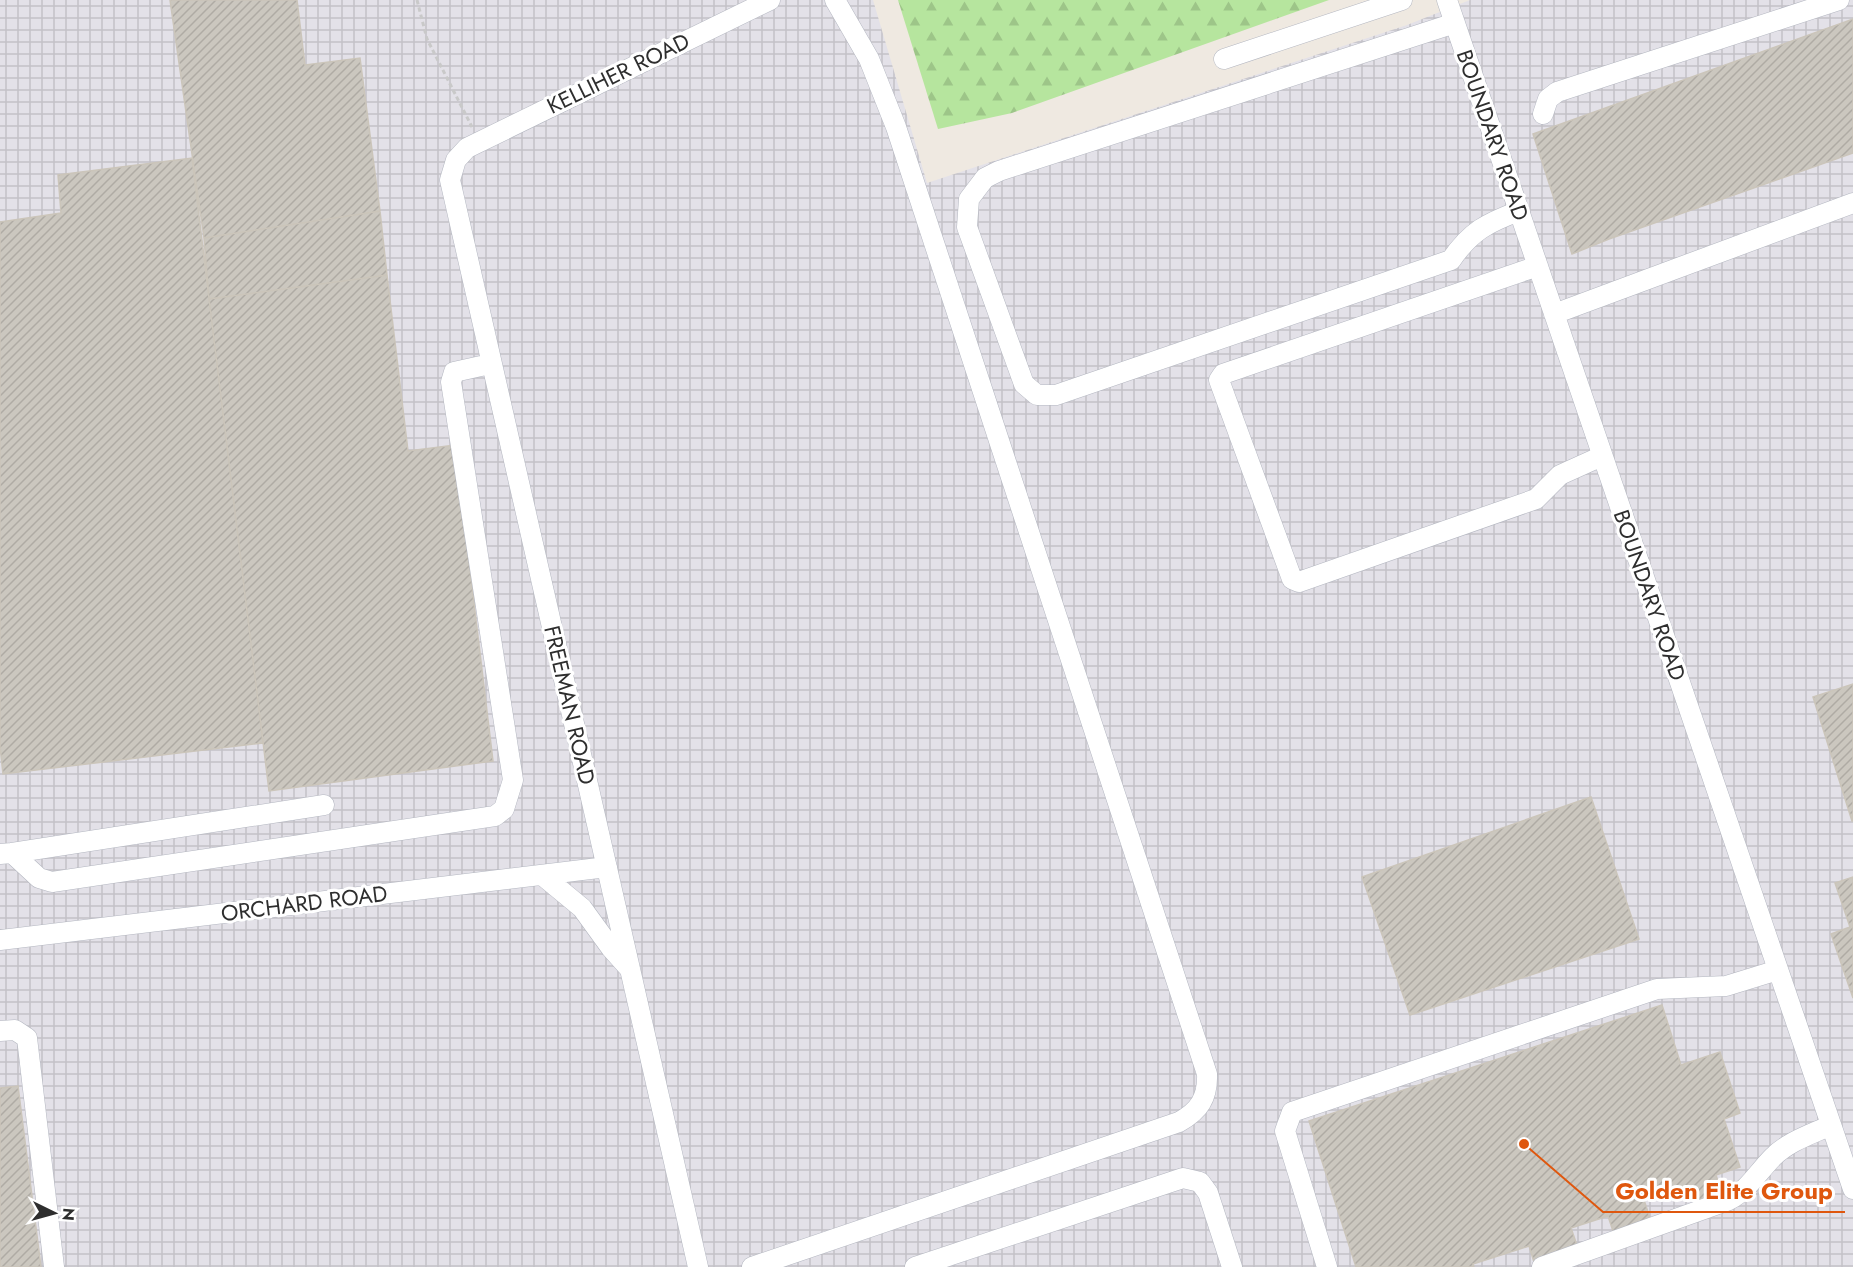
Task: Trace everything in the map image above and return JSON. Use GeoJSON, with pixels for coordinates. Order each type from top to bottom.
{"type":"FeatureCollection","features":[{"type":"Feature","properties":{"kind":"street"},"geometry":{"type":"LineString","coordinates":[[752,1267],[1179,1122],[1193,1114],[1203,1102],[1208,1086],[1203,1063],[896,127],[869,59],[835,0]]}},
{"type":"Feature","properties":{"kind":"street"},"geometry":{"type":"LineString","coordinates":[[1224,59],[1401,0]]}},
{"type":"Feature","properties":{"kind":"street","name":"BOUNDARY ROAD"},"geometry":{"type":"LineString","coordinates":[[1447,0],[1853,1189]]}},
{"type":"Feature","properties":{"kind":"street"},"geometry":{"type":"LineString","coordinates":[[1543,114],[1548,99],[1557,92],[1839,0]]}},
{"type":"Feature","properties":{"kind":"street","name":"KELLIHER ROAD"},"geometry":{"type":"LineString","coordinates":[[473,145],[759,2]]}},
{"type":"Feature","properties":{"kind":"street"},"geometry":{"type":"LineString","coordinates":[[1455,23],[999,171],[985,178],[969,199],[967,227],[1024,384],[1037,395],[1056,395],[1450,260],[1471,234],[1492,221],[1519,211]]}},
{"type":"Feature","properties":{"kind":"street","name":"FREEMAN ROAD"},"geometry":{"type":"LineString","coordinates":[[473,145],[456,160],[450,180],[490,364],[698,1267]]}},
{"type":"Feature","properties":{"kind":"street"},"geometry":{"type":"LineString","coordinates":[[1554,314],[1853,203]]}},
{"type":"Feature","properties":{"kind":"street"},"geometry":{"type":"LineString","coordinates":[[1538,266],[1234,370],[1223,374],[1219,380],[1292,579],[1299,582],[1536,499],[1560,475],[1602,456]]}},
{"type":"Feature","properties":{"kind":"street"},"geometry":{"type":"LineString","coordinates":[[6,853],[39,878],[52,882],[495,816],[504,809],[513,780],[451,382],[454,372],[490,364]]}},
{"type":"Feature","properties":{"kind":"street"},"geometry":{"type":"LineString","coordinates":[[6,853],[324,805]]}},
{"type":"Feature","properties":{"kind":"street","name":"ORCHARD ROAD"},"geometry":{"type":"LineString","coordinates":[[0,940],[607,867]]}},
{"type":"Feature","properties":{"kind":"street"},"geometry":{"type":"LineString","coordinates":[[542,875],[582,908],[611,948],[629,968]]}},
{"type":"Feature","properties":{"kind":"street"},"geometry":{"type":"LineString","coordinates":[[1327,1267],[1285,1131],[1292,1112],[1657,989],[1726,986],[1778,970]]}},
{"type":"Feature","properties":{"kind":"street"},"geometry":{"type":"LineString","coordinates":[[0,1030],[15,1029],[27,1038],[54,1267]]}},
{"type":"Feature","properties":{"kind":"street"},"geometry":{"type":"LineString","coordinates":[[1542,1267],[1729,1200],[1741,1194],[1774,1155],[1789,1144],[1831,1125]]}},
{"type":"Feature","properties":{"kind":"street"},"geometry":{"type":"LineString","coordinates":[[915,1267],[1183,1178],[1200,1182],[1208,1193],[1232,1267]]}},
{"type":"Feature","properties":{"kind":"path"},"geometry":{"type":"LineString","coordinates":[[417,0],[427,39],[473,145]]}},
{"type":"Feature","properties":{"kind":"shaded area"},"geometry":{"type":"Polygon","coordinates":[[[0,0],[873,0],[927,183],[1407,25],[1470,0],[1853,0],[1853,1267],[0,1267],[0,0]]]}},
{"type":"Feature","properties":{"kind":"green space"},"geometry":{"type":"Polygon","coordinates":[[[898,0],[1329,0],[1012,113],[938,129],[898,0]]]}},
{"type":"Feature","properties":{"kind":"building"},"geometry":{"type":"Polygon","coordinates":[[[170,0],[297,0],[305,65],[360,58],[380,211],[204,238],[170,0]]]}},
{"type":"Feature","properties":{"kind":"building"},"geometry":{"type":"Polygon","coordinates":[[[1853,19],[1853,153],[1572,254],[1533,134],[1853,19]]]}},
{"type":"Feature","properties":{"kind":"building"},"geometry":{"type":"Polygon","coordinates":[[[192,158],[263,743],[3,774],[0,747],[0,222],[61,213],[58,175],[192,158]]]}},
{"type":"Feature","properties":{"kind":"building"},"geometry":{"type":"Polygon","coordinates":[[[380,211],[387,275],[209,299],[204,238],[380,211]]]}},
{"type":"Feature","properties":{"kind":"building"},"geometry":{"type":"Polygon","coordinates":[[[387,275],[408,451],[455,445],[493,761],[269,791],[209,299],[387,275]]]}},
{"type":"Feature","properties":{"kind":"building"},"geometry":{"type":"Polygon","coordinates":[[[1853,684],[1853,821],[1852,821],[1813,697],[1853,684]]]}},
{"type":"Feature","properties":{"kind":"building"},"geometry":{"type":"Polygon","coordinates":[[[1591,797],[1639,939],[1410,1015],[1362,877],[1591,797]]]}},
{"type":"Feature","properties":{"kind":"building"},"geometry":{"type":"Polygon","coordinates":[[[1853,877],[1853,998],[1831,934],[1850,927],[1835,883],[1853,877]]]}},
{"type":"Feature","properties":{"kind":"building"},"geometry":{"type":"Polygon","coordinates":[[[1662,1005],[1681,1065],[1720,1052],[1740,1113],[1724,1119],[1740,1167],[1716,1175],[1722,1194],[1696,1202],[1690,1185],[1644,1200],[1652,1224],[1615,1237],[1608,1216],[1571,1228],[1579,1251],[1535,1265],[1529,1246],[1473,1264],[1474,1267],[1356,1267],[1309,1121],[1662,1005]]]}},
{"type":"Feature","properties":{"kind":"building"},"geometry":{"type":"Polygon","coordinates":[[[18,1086],[41,1267],[0,1267],[0,1088],[18,1086]]]}},
{"type":"Feature","properties":{"kind":"place","name":"Golden Elite Group"},"geometry":{"type":"Point","coordinates":[1524,1144]}}]}
